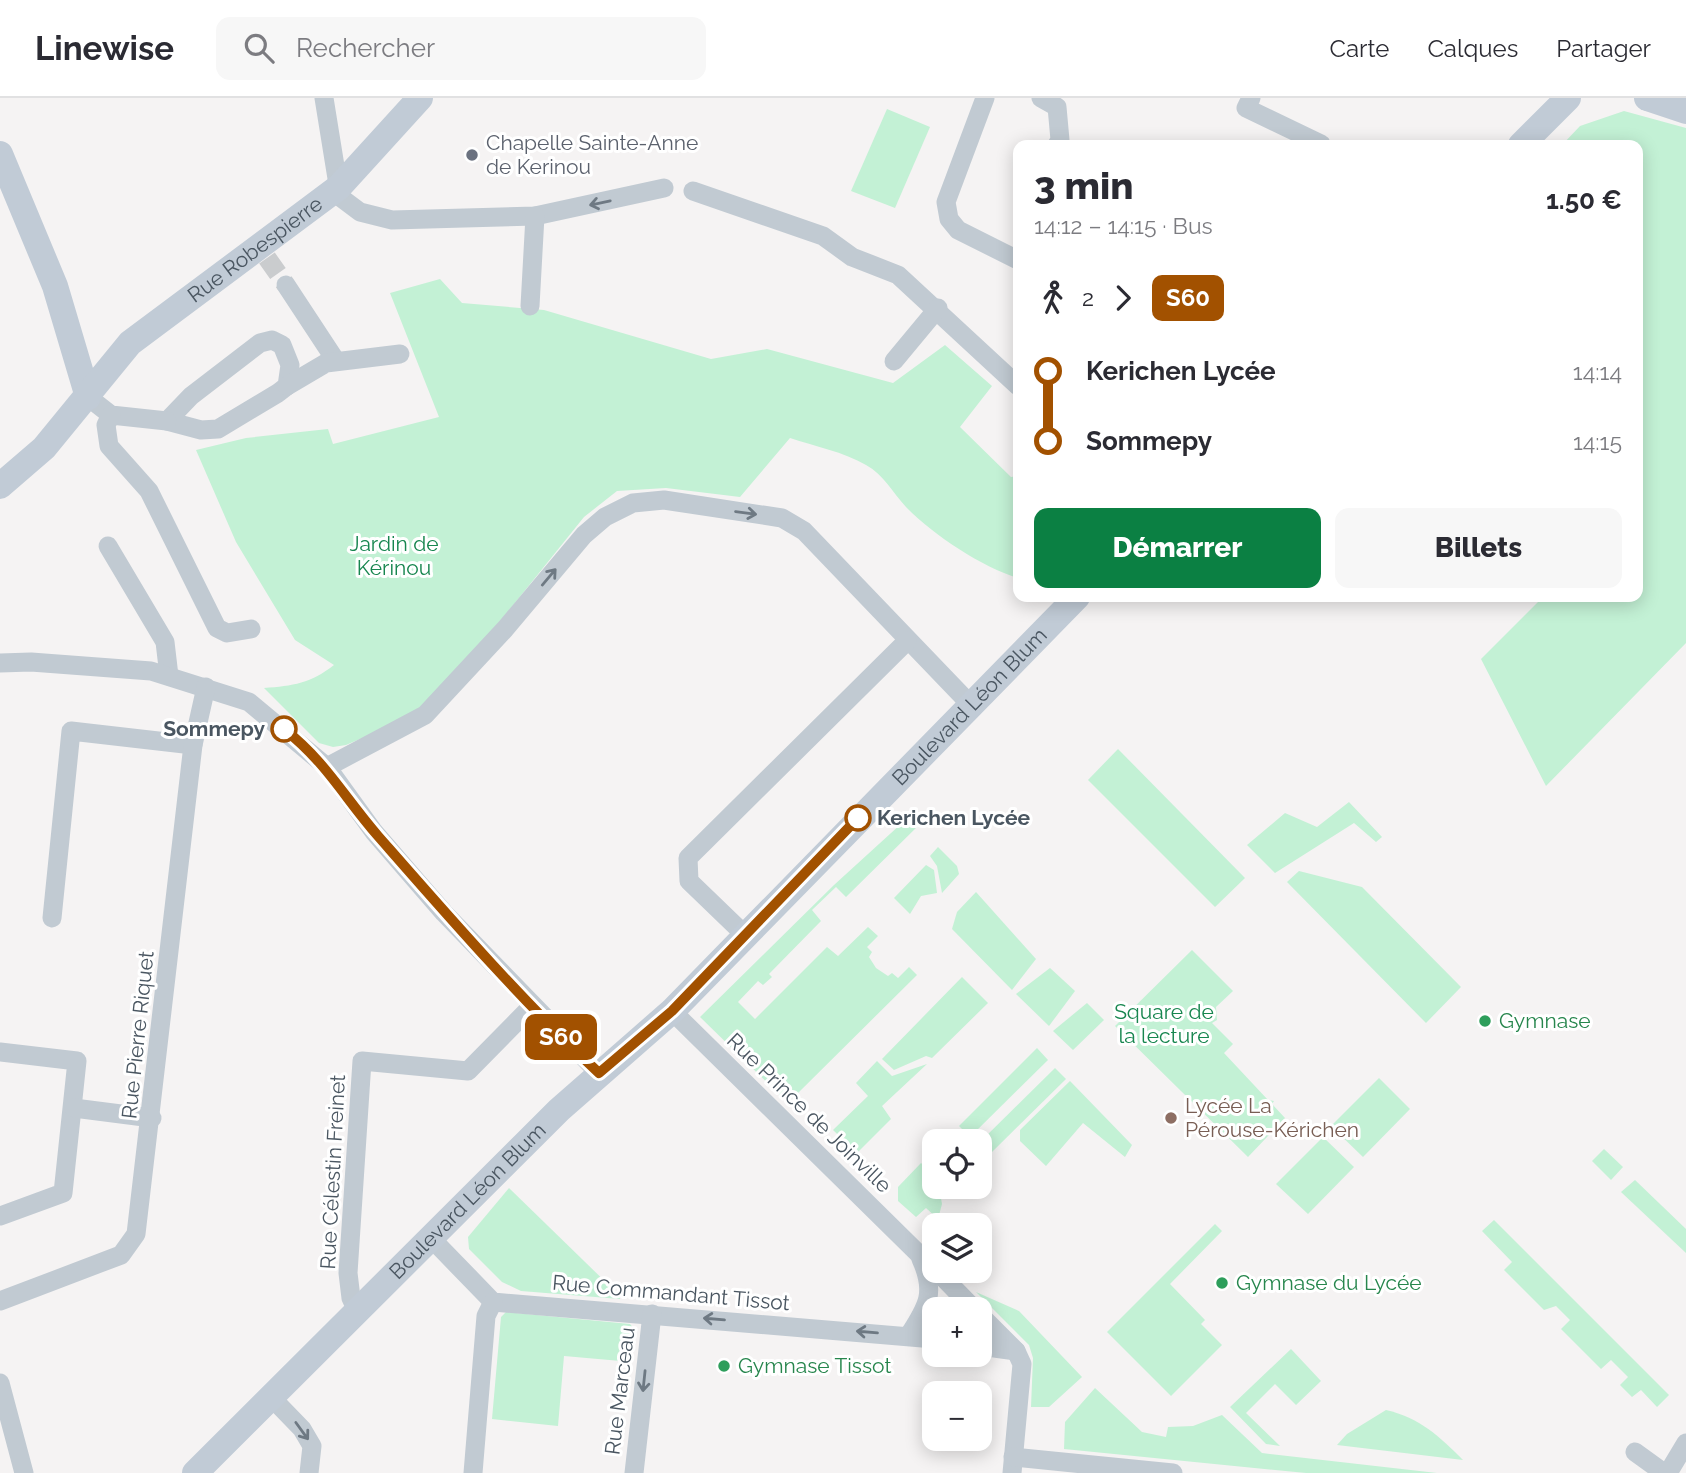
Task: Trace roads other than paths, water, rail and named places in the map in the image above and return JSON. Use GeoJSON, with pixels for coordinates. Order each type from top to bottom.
{"type":"FeatureCollection","features":[{"type":"Feature","properties":{"kind":"main road","name":"Rue Robespierre"},"geometry":{"type":"LineString","coordinates":[[0,486],[44,448],[130,343],[264,253],[339,187],[420,98]]}},
{"type":"Feature","properties":{"kind":"main road"},"geometry":{"type":"LineString","coordinates":[[1526,140],[1568,98]]}},
{"type":"Feature","properties":{"kind":"main road"},"geometry":{"type":"LineString","coordinates":[[1647,98],[1686,111]]}},
{"type":"Feature","properties":{"kind":"main road"},"geometry":{"type":"LineString","coordinates":[[0,154],[55,286],[88,397]]}},
{"type":"Feature","properties":{"kind":"main road","name":"Boulevard Léon Blum"},"geometry":{"type":"LineString","coordinates":[[195,1473],[599,1073],[672,1011],[1072,602]]}},
{"type":"Feature","properties":{"kind":"street"},"geometry":{"type":"LineString","coordinates":[[324,98],[340,197],[360,212],[392,220],[535,216],[664,188]]}},
{"type":"Feature","properties":{"kind":"street"},"geometry":{"type":"LineString","coordinates":[[985,98],[946,202],[949,219],[958,230],[1013,258]]}},
{"type":"Feature","properties":{"kind":"street"},"geometry":{"type":"LineString","coordinates":[[1041,98],[1057,107],[1060,140]]}},
{"type":"Feature","properties":{"kind":"street"},"geometry":{"type":"LineString","coordinates":[[1251,98],[1247,108],[1313,140]]}},
{"type":"Feature","properties":{"kind":"street"},"geometry":{"type":"LineString","coordinates":[[693,191],[823,236],[852,257],[898,275],[938,308],[1013,381]]}},
{"type":"Feature","properties":{"kind":"street"},"geometry":{"type":"LineString","coordinates":[[530,306],[535,216]]}},
{"type":"Feature","properties":{"kind":"street"},"geometry":{"type":"LineString","coordinates":[[286,285],[336,361]]}},
{"type":"Feature","properties":{"kind":"street"},"geometry":{"type":"LineString","coordinates":[[894,361],[938,308]]}},
{"type":"Feature","properties":{"kind":"street"},"geometry":{"type":"LineString","coordinates":[[167,421],[191,396],[260,343],[272,340],[282,345],[290,365],[287,386]]}},
{"type":"Feature","properties":{"kind":"street"},"geometry":{"type":"LineString","coordinates":[[88,397],[111,415],[167,421],[201,430],[218,429],[314,368],[336,361],[400,354]]}},
{"type":"Feature","properties":{"kind":"street"},"geometry":{"type":"LineString","coordinates":[[111,415],[106,425],[108,446],[149,491],[217,628],[227,633],[251,629]]}},
{"type":"Feature","properties":{"kind":"street"},"geometry":{"type":"LineString","coordinates":[[327,767],[425,715],[505,629],[584,535],[605,517],[633,503],[664,500],[782,518],[804,531],[970,704]]}},
{"type":"Feature","properties":{"kind":"street"},"geometry":{"type":"LineString","coordinates":[[108,546],[164,642],[169,676]]}},
{"type":"Feature","properties":{"kind":"street"},"geometry":{"type":"LineString","coordinates":[[746,935],[690,881],[688,858],[907,641]]}},
{"type":"Feature","properties":{"kind":"street"},"geometry":{"type":"LineString","coordinates":[[0,663],[31,662],[151,671],[249,702],[327,767],[374,832],[436,904],[599,1073]]}},
{"type":"Feature","properties":{"kind":"street","name":"Rue Pierre Riquet"},"geometry":{"type":"LineString","coordinates":[[0,1301],[121,1255],[130,1247],[136,1234],[152,1118],[193,745],[206,687]]}},
{"type":"Feature","properties":{"kind":"street"},"geometry":{"type":"LineString","coordinates":[[51,918],[71,731],[193,745]]}},
{"type":"Feature","properties":{"kind":"street","name":"Rue Célestin Freinet"},"geometry":{"type":"LineString","coordinates":[[358,1313],[351,1298],[348,1273],[362,1061],[468,1071],[532,1006]]}},
{"type":"Feature","properties":{"kind":"street","name":"Rue Prince de Joinville"},"geometry":{"type":"LineString","coordinates":[[672,1011],[922,1256]]}},
{"type":"Feature","properties":{"kind":"street"},"geometry":{"type":"LineString","coordinates":[[0,1052],[78,1061],[63,1193],[0,1216]]}},
{"type":"Feature","properties":{"kind":"street"},"geometry":{"type":"LineString","coordinates":[[74,1108],[152,1118]]}},
{"type":"Feature","properties":{"kind":"street"},"geometry":{"type":"LineString","coordinates":[[431,1238],[493,1302],[486,1316],[473,1473]]}},
{"type":"Feature","properties":{"kind":"street","name":"Rue Prince de Joinville"},"geometry":{"type":"LineString","coordinates":[[909,1335],[928,1300],[930,1276],[916,1249]]}},
{"type":"Feature","properties":{"kind":"street","name":"Rue Prince de Joinville"},"geometry":{"type":"LineString","coordinates":[[948,1283],[962,1297]]}},
{"type":"Feature","properties":{"kind":"street","name":"Rue Commandant Tissot"},"geometry":{"type":"LineString","coordinates":[[493,1302],[922,1337]]}},
{"type":"Feature","properties":{"kind":"street","name":"Rue Marceau"},"geometry":{"type":"LineString","coordinates":[[634,1473],[652,1314]]}},
{"type":"Feature","properties":{"kind":"street"},"geometry":{"type":"LineString","coordinates":[[992,1327],[1016,1352],[1022,1364],[1013,1465],[1172,1473]]}},
{"type":"Feature","properties":{"kind":"street"},"geometry":{"type":"LineString","coordinates":[[992,1348],[1016,1352]]}},
{"type":"Feature","properties":{"kind":"street"},"geometry":{"type":"LineString","coordinates":[[0,1383],[24,1473]]}},
{"type":"Feature","properties":{"kind":"street"},"geometry":{"type":"LineString","coordinates":[[272,1398],[302,1429],[312,1446],[309,1473]]}},
{"type":"Feature","properties":{"kind":"street"},"geometry":{"type":"LineString","coordinates":[[1635,1452],[1666,1473],[1686,1443]]}},
{"type":"Feature","properties":{"kind":"tunnel"},"geometry":{"type":"LineString","coordinates":[[267,258],[286,285]]}},
{"type":"Feature","properties":{"kind":"place","name":"Chapelle Sainte-Anne de Kerinou"},"geometry":{"type":"Point","coordinates":[472,155]}},
{"type":"Feature","properties":{"kind":"place","name":"Sommepy"},"geometry":{"type":"Point","coordinates":[284,729]}},
{"type":"Feature","properties":{"kind":"place","name":"Kerichen Lycée"},"geometry":{"type":"Point","coordinates":[858,818]}},
{"type":"Feature","properties":{"kind":"place","name":"Gymnase"},"geometry":{"type":"Point","coordinates":[1485,1021]}},
{"type":"Feature","properties":{"kind":"place","name":"Lycée La Pérouse-Kérichen"},"geometry":{"type":"Point","coordinates":[1171,1118]}},
{"type":"Feature","properties":{"kind":"place","name":"Gymnase du Lycée"},"geometry":{"type":"Point","coordinates":[1222,1283]}},
{"type":"Feature","properties":{"kind":"place","name":"Gymnase Tissot"},"geometry":{"type":"Point","coordinates":[724,1366]}},
{"type":"Feature","properties":{"kind":"park label","name":"Jardin de Kérinou"},"geometry":{"type":"Point","coordinates":[394,556]}},
{"type":"Feature","properties":{"kind":"park label","name":"Square de la lecture"},"geometry":{"type":"Point","coordinates":[1164,1024]}}]}
